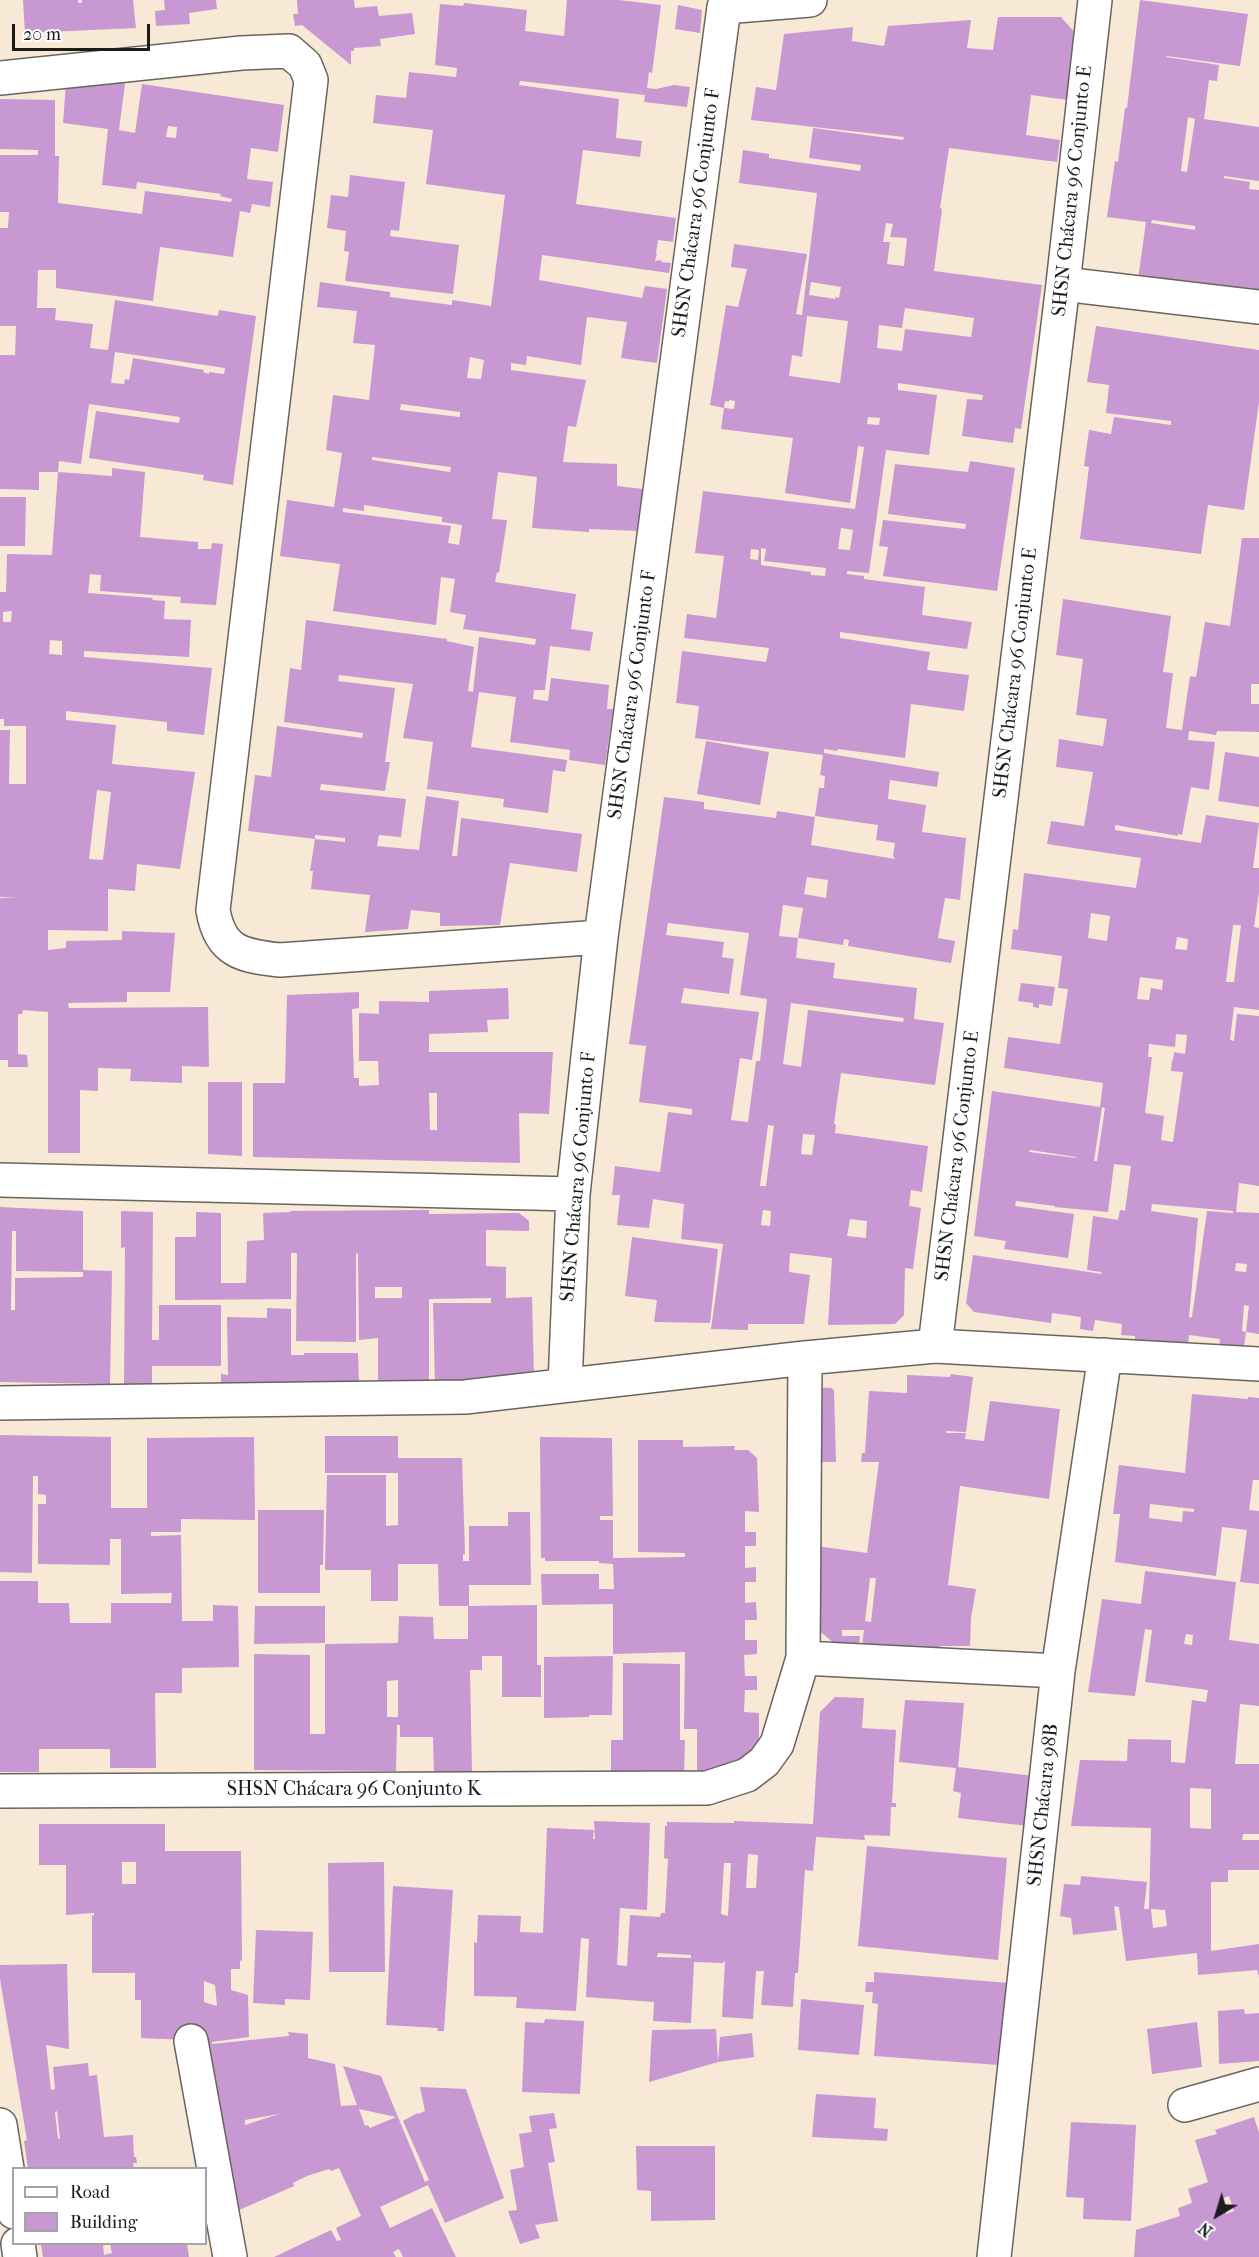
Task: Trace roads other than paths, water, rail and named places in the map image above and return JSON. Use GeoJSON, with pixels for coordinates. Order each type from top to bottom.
{"type":"FeatureCollection","features":[{"type":"Feature","properties":{"kind":"street","name":"SHSN Chácara 96 Conjunto F"},"geometry":{"type":"LineString","coordinates":[[565,1384],[573,1194],[601,937],[724,7],[810,0]]}},
{"type":"Feature","properties":{"kind":"street","name":"SHSN Chácara 96 Conjunto E"},"geometry":{"type":"LineString","coordinates":[[935,1346],[1095,0]]}},
{"type":"Feature","properties":{"kind":"street"},"geometry":{"type":"LineString","coordinates":[[0,78],[241,53],[289,51],[305,65],[311,80],[213,910],[215,927],[222,940],[237,951],[253,957],[280,960],[601,937]]}},
{"type":"Feature","properties":{"kind":"street"},"geometry":{"type":"LineString","coordinates":[[1063,284],[1259,307]]}},
{"type":"Feature","properties":{"kind":"street"},"geometry":{"type":"LineString","coordinates":[[0,1179],[573,1194]]}},
{"type":"Feature","properties":{"kind":"street"},"geometry":{"type":"LineString","coordinates":[[0,1403],[465,1397],[565,1384],[935,1346],[1259,1364]]}},
{"type":"Feature","properties":{"kind":"street","name":"SHSN Chácara 98B"},"geometry":{"type":"LineString","coordinates":[[994,2257],[1058,1671],[1105,1355]]}},
{"type":"Feature","properties":{"kind":"street","name":"SHSN Chácara 96 Conjunto K"},"geometry":{"type":"LineString","coordinates":[[0,1791],[707,1788],[747,1775],[764,1762],[777,1744],[804,1658],[805,1358]]}},
{"type":"Feature","properties":{"kind":"street"},"geometry":{"type":"LineString","coordinates":[[804,1658],[1058,1671]]}},
{"type":"Feature","properties":{"kind":"street"},"geometry":{"type":"LineString","coordinates":[[191,2041],[230,2257]]}},
{"type":"Feature","properties":{"kind":"street"},"geometry":{"type":"LineString","coordinates":[[1185,2105],[1259,2084]]}},
{"type":"Feature","properties":{"kind":"street"},"geometry":{"type":"LineString","coordinates":[[0,2125],[12,2200]]}}]}
